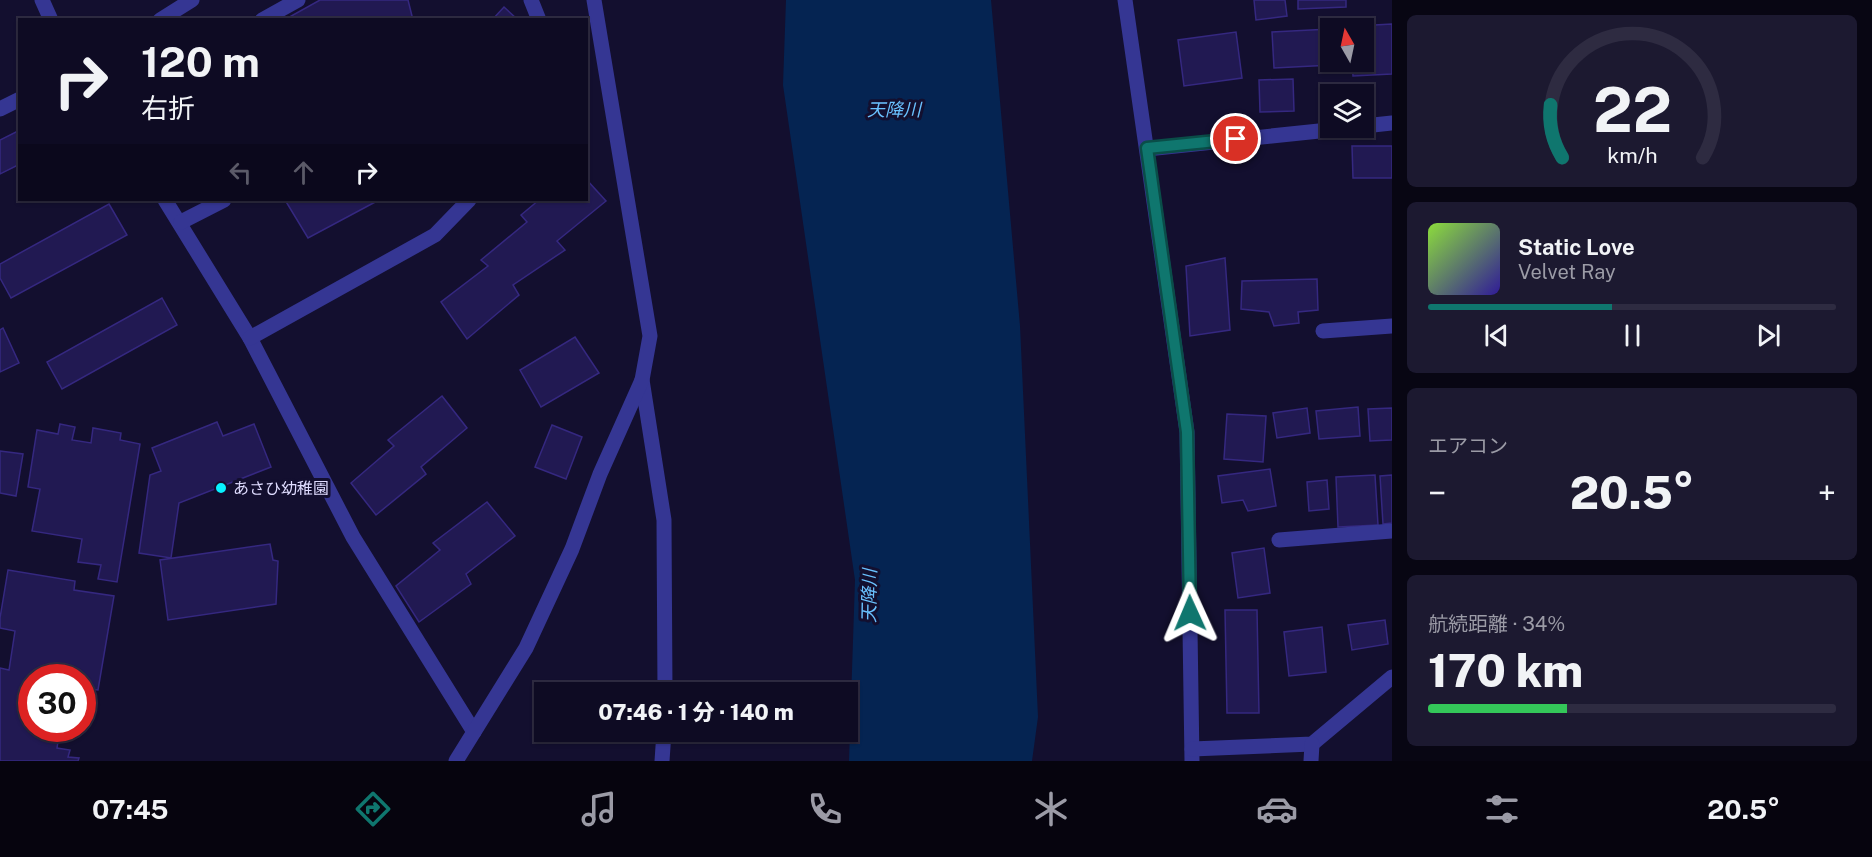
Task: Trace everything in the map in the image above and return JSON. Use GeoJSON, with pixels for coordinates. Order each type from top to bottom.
{"type":"FeatureCollection","features":[{"type":"Feature","properties":{"kind":"street"},"geometry":{"type":"LineString","coordinates":[[42,0],[50,18]]}},
{"type":"Feature","properties":{"kind":"street"},"geometry":{"type":"LineString","coordinates":[[163,18],[192,0]]}},
{"type":"Feature","properties":{"kind":"street"},"geometry":{"type":"LineString","coordinates":[[266,18],[298,0]]}},
{"type":"Feature","properties":{"kind":"street"},"geometry":{"type":"LineString","coordinates":[[531,0],[538,18]]}},
{"type":"Feature","properties":{"kind":"street"},"geometry":{"type":"LineString","coordinates":[[456,761],[526,648],[572,549],[600,474],[642,380],[650,336],[594,0]]}},
{"type":"Feature","properties":{"kind":"street"},"geometry":{"type":"LineString","coordinates":[[1125,0],[1187,432],[1192,755],[1312,744],[1392,677]]}},
{"type":"Feature","properties":{"kind":"street"},"geometry":{"type":"LineString","coordinates":[[0,109],[18,100]]}},
{"type":"Feature","properties":{"kind":"street"},"geometry":{"type":"LineString","coordinates":[[1374,125],[1392,123]]}},
{"type":"Feature","properties":{"kind":"street"},"geometry":{"type":"LineString","coordinates":[[1147,148],[1320,131]]}},
{"type":"Feature","properties":{"kind":"street"},"geometry":{"type":"LineString","coordinates":[[166,201],[181,222],[250,338],[353,537],[474,732]]}},
{"type":"Feature","properties":{"kind":"street"},"geometry":{"type":"LineString","coordinates":[[181,222],[222,201]]}},
{"type":"Feature","properties":{"kind":"street"},"geometry":{"type":"LineString","coordinates":[[250,338],[435,235],[468,201]]}},
{"type":"Feature","properties":{"kind":"street"},"geometry":{"type":"LineString","coordinates":[[1323,331],[1392,326]]}},
{"type":"Feature","properties":{"kind":"street"},"geometry":{"type":"LineString","coordinates":[[642,380],[664,520],[665,682]]}},
{"type":"Feature","properties":{"kind":"street"},"geometry":{"type":"LineString","coordinates":[[1279,540],[1392,531]]}},
{"type":"Feature","properties":{"kind":"street"},"geometry":{"type":"LineString","coordinates":[[662,761],[663,742]]}},
{"type":"Feature","properties":{"kind":"street"},"geometry":{"type":"LineString","coordinates":[[1311,761],[1312,744]]}},
{"type":"Feature","properties":{"kind":"water","name":"天降川"},"geometry":{"type":"Polygon","coordinates":[[[786,0],[991,0],[1020,326],[1038,717],[1032,761],[849,761],[850,742],[858,742],[858,682],[852,682],[855,580],[783,85],[786,0]]]}},
{"type":"Feature","properties":{"kind":"building"},"geometry":{"type":"Polygon","coordinates":[[[320,0],[408,0],[412,18],[288,18],[320,0]]]}},
{"type":"Feature","properties":{"kind":"building"},"geometry":{"type":"Polygon","coordinates":[[[1254,0],[1285,0],[1287,16],[1256,20],[1254,0]]]}},
{"type":"Feature","properties":{"kind":"building"},"geometry":{"type":"Polygon","coordinates":[[[1298,0],[1346,0],[1346,7],[1298,9],[1298,0]]]}},
{"type":"Feature","properties":{"kind":"building"},"geometry":{"type":"Polygon","coordinates":[[[504,7],[516,18],[494,18],[504,7]]]}},
{"type":"Feature","properties":{"kind":"building"},"geometry":{"type":"Polygon","coordinates":[[[1392,24],[1392,74],[1353,76],[1353,72],[1374,72],[1374,25],[1392,24]]]}},
{"type":"Feature","properties":{"kind":"building"},"geometry":{"type":"Polygon","coordinates":[[[1320,30],[1320,66],[1274,68],[1272,32],[1320,30]]]}},
{"type":"Feature","properties":{"kind":"building"},"geometry":{"type":"Polygon","coordinates":[[[1236,32],[1242,78],[1184,86],[1178,40],[1236,32]]]}},
{"type":"Feature","properties":{"kind":"building"},"geometry":{"type":"Polygon","coordinates":[[[1293,79],[1294,111],[1260,112],[1259,80],[1293,79]]]}},
{"type":"Feature","properties":{"kind":"building"},"geometry":{"type":"Polygon","coordinates":[[[18,131],[18,165],[0,174],[0,140],[18,131]]]}},
{"type":"Feature","properties":{"kind":"building"},"geometry":{"type":"Polygon","coordinates":[[[1352,146],[1392,146],[1392,178],[1353,178],[1352,146]]]}},
{"type":"Feature","properties":{"kind":"building"},"geometry":{"type":"Polygon","coordinates":[[[588,181],[606,201],[557,241],[565,250],[513,285],[519,295],[467,339],[441,302],[488,266],[481,260],[527,222],[521,215],[538,201],[588,201],[588,181]]]}},
{"type":"Feature","properties":{"kind":"building"},"geometry":{"type":"Polygon","coordinates":[[[286,201],[377,201],[308,238],[286,201]]]}},
{"type":"Feature","properties":{"kind":"building"},"geometry":{"type":"Polygon","coordinates":[[[109,204],[127,235],[11,298],[0,278],[0,264],[109,204]]]}},
{"type":"Feature","properties":{"kind":"building"},"geometry":{"type":"Polygon","coordinates":[[[1225,258],[1230,330],[1190,336],[1186,266],[1225,258]]]}},
{"type":"Feature","properties":{"kind":"building"},"geometry":{"type":"Polygon","coordinates":[[[1317,279],[1318,310],[1298,312],[1299,323],[1274,326],[1269,312],[1241,309],[1242,281],[1317,279]]]}},
{"type":"Feature","properties":{"kind":"building"},"geometry":{"type":"Polygon","coordinates":[[[162,298],[177,325],[62,389],[47,362],[162,298]]]}},
{"type":"Feature","properties":{"kind":"building"},"geometry":{"type":"Polygon","coordinates":[[[3,328],[19,363],[0,372],[0,330],[3,328]]]}},
{"type":"Feature","properties":{"kind":"building"},"geometry":{"type":"Polygon","coordinates":[[[575,337],[599,373],[541,407],[520,370],[575,337]]]}},
{"type":"Feature","properties":{"kind":"building"},"geometry":{"type":"Polygon","coordinates":[[[442,396],[467,428],[421,467],[426,474],[376,515],[351,483],[394,446],[388,440],[442,396]]]}},
{"type":"Feature","properties":{"kind":"building"},"geometry":{"type":"Polygon","coordinates":[[[1358,407],[1360,436],[1319,439],[1316,411],[1358,407]]]}},
{"type":"Feature","properties":{"kind":"building"},"geometry":{"type":"Polygon","coordinates":[[[1307,408],[1310,433],[1277,438],[1273,413],[1307,408]]]}},
{"type":"Feature","properties":{"kind":"building"},"geometry":{"type":"Polygon","coordinates":[[[1392,408],[1392,440],[1370,441],[1368,409],[1392,408]]]}},
{"type":"Feature","properties":{"kind":"building"},"geometry":{"type":"Polygon","coordinates":[[[1227,414],[1266,416],[1263,462],[1224,459],[1227,414]]]}},
{"type":"Feature","properties":{"kind":"building"},"geometry":{"type":"Polygon","coordinates":[[[217,422],[223,436],[254,424],[271,467],[179,503],[171,558],[139,553],[150,475],[161,471],[152,448],[217,422]]]}},
{"type":"Feature","properties":{"kind":"building"},"geometry":{"type":"Polygon","coordinates":[[[60,424],[75,427],[72,440],[91,443],[93,428],[121,433],[120,440],[140,444],[117,582],[98,579],[101,565],[78,562],[82,539],[32,531],[40,489],[28,487],[37,430],[58,434],[60,424]]]}},
{"type":"Feature","properties":{"kind":"building"},"geometry":{"type":"Polygon","coordinates":[[[552,425],[582,437],[566,479],[535,467],[552,425]]]}},
{"type":"Feature","properties":{"kind":"building"},"geometry":{"type":"Polygon","coordinates":[[[0,451],[23,454],[16,496],[0,493],[0,451]]]}},
{"type":"Feature","properties":{"kind":"building"},"geometry":{"type":"Polygon","coordinates":[[[1270,469],[1276,506],[1248,511],[1243,500],[1222,503],[1218,476],[1270,469]]]}},
{"type":"Feature","properties":{"kind":"building"},"geometry":{"type":"Polygon","coordinates":[[[1375,475],[1378,525],[1338,527],[1336,477],[1375,475]]]}},
{"type":"Feature","properties":{"kind":"building"},"geometry":{"type":"Polygon","coordinates":[[[1392,475],[1392,523],[1383,524],[1380,476],[1392,475]]]}},
{"type":"Feature","properties":{"kind":"building"},"geometry":{"type":"Polygon","coordinates":[[[1327,480],[1329,509],[1309,511],[1307,482],[1327,480]]]}},
{"type":"Feature","properties":{"kind":"building"},"geometry":{"type":"Polygon","coordinates":[[[487,502],[515,536],[466,574],[471,584],[419,622],[396,586],[440,550],[433,543],[487,502]]]}},
{"type":"Feature","properties":{"kind":"building"},"geometry":{"type":"Polygon","coordinates":[[[270,544],[273,560],[278,561],[276,604],[168,620],[160,560],[270,544]]]}},
{"type":"Feature","properties":{"kind":"building"},"geometry":{"type":"Polygon","coordinates":[[[1264,548],[1270,593],[1238,598],[1232,553],[1264,548]]]}},
{"type":"Feature","properties":{"kind":"building"},"geometry":{"type":"Polygon","coordinates":[[[8,570],[75,581],[74,590],[114,596],[98,690],[96,690],[96,664],[18,664],[18,742],[58,742],[57,748],[70,750],[68,757],[79,758],[78,761],[0,761],[0,668],[9,670],[15,631],[0,628],[8,570]]]}},
{"type":"Feature","properties":{"kind":"building"},"geometry":{"type":"Polygon","coordinates":[[[1225,610],[1257,610],[1259,713],[1227,713],[1225,610]]]}},
{"type":"Feature","properties":{"kind":"building"},"geometry":{"type":"Polygon","coordinates":[[[1385,620],[1388,644],[1352,650],[1348,625],[1385,620]]]}},
{"type":"Feature","properties":{"kind":"building"},"geometry":{"type":"Polygon","coordinates":[[[1322,627],[1326,672],[1289,676],[1284,632],[1322,627]]]}},
{"type":"Feature","properties":{"kind":"place","name":"あさひ幼稚園"},"geometry":{"type":"Point","coordinates":[221,488]}},
{"type":"Feature","properties":{"kind":"route"},"geometry":{"type":"LineString","coordinates":[[1190,613],[1187,432],[1147,148],[1236,139]]}}]}
